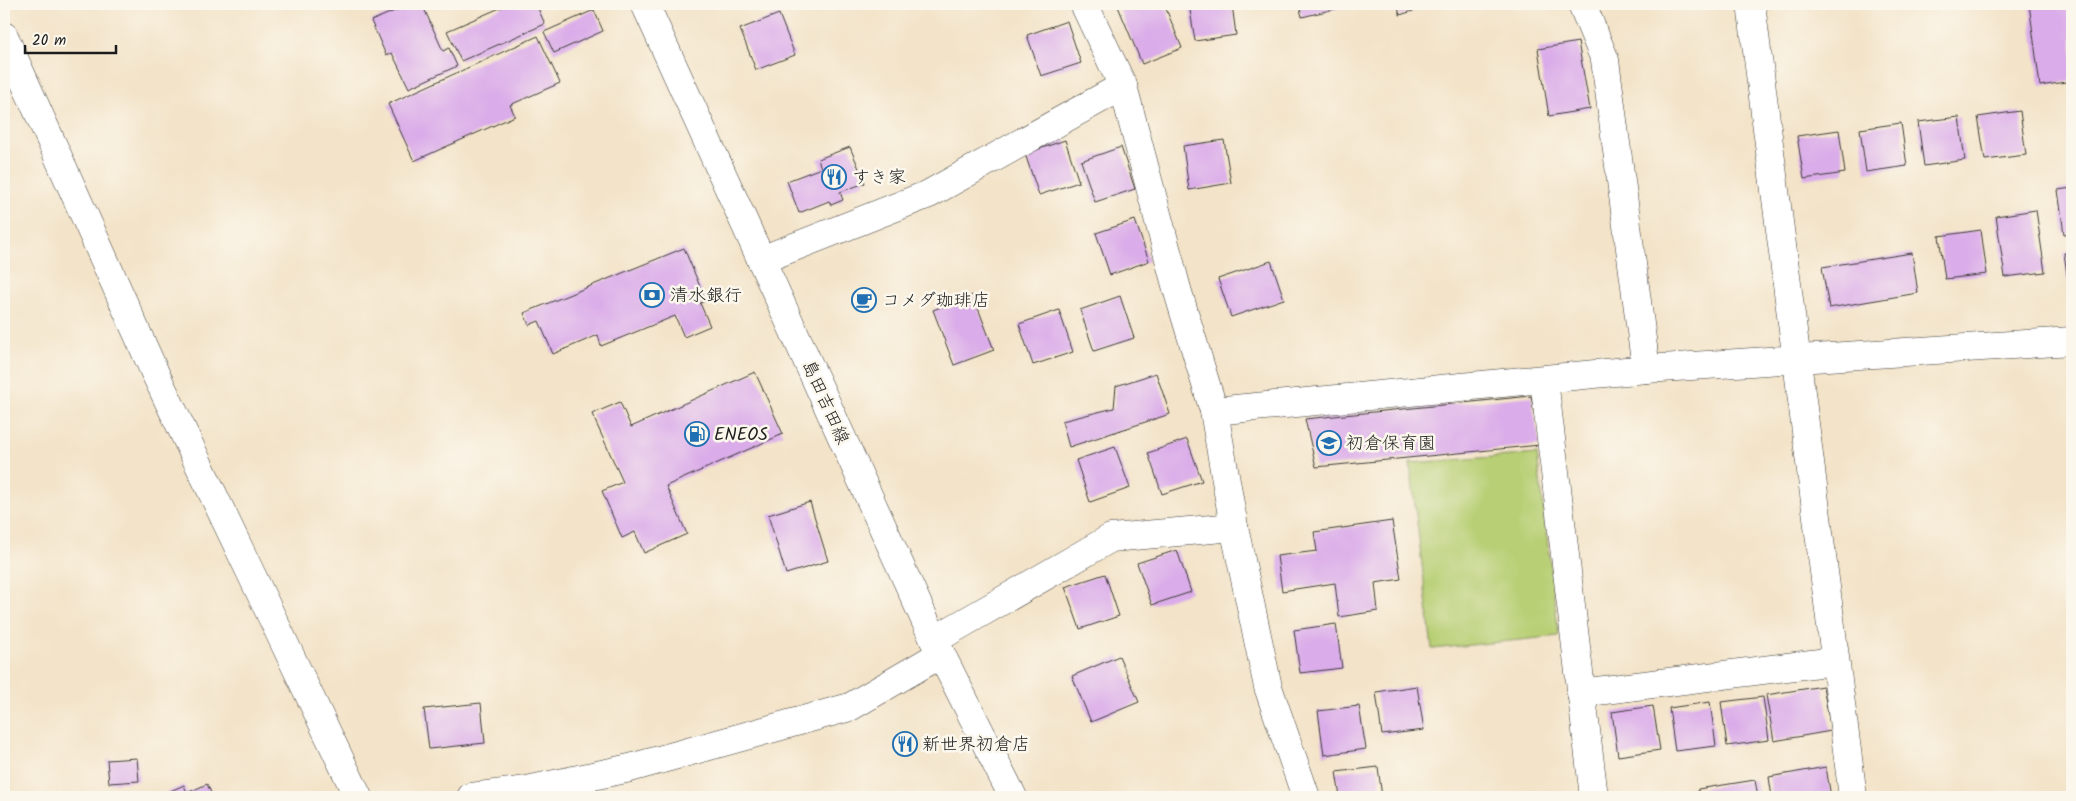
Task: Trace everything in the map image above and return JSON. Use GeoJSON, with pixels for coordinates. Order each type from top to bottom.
{"type":"FeatureCollection","features":[{"type":"Feature","properties":{"kind":"street","name":"島田吉田線"},"geometry":{"type":"LineString","coordinates":[[645,4],[938,647],[1013,797]]}},
{"type":"Feature","properties":{"kind":"street"},"geometry":{"type":"LineString","coordinates":[[1084,4],[1123,86],[1177,289],[1214,411],[1234,527],[1268,687],[1306,797]]}},
{"type":"Feature","properties":{"kind":"street"},"geometry":{"type":"LineString","coordinates":[[1582,4],[1605,60],[1646,369]]}},
{"type":"Feature","properties":{"kind":"street"},"geometry":{"type":"LineString","coordinates":[[1751,4],[1795,358],[1854,797]]}},
{"type":"Feature","properties":{"kind":"street"},"geometry":{"type":"LineString","coordinates":[[4,36],[155,374],[358,797]]}},
{"type":"Feature","properties":{"kind":"street"},"geometry":{"type":"LineString","coordinates":[[761,260],[929,194],[1123,86]]}},
{"type":"Feature","properties":{"kind":"street"},"geometry":{"type":"LineString","coordinates":[[1214,411],[1646,369],[2072,341]]}},
{"type":"Feature","properties":{"kind":"street"},"geometry":{"type":"LineString","coordinates":[[1544,380],[1594,797]]}},
{"type":"Feature","properties":{"kind":"street"},"geometry":{"type":"LineString","coordinates":[[471,797],[527,790],[630,768],[850,706],[938,647],[1111,538],[1234,527]]}},
{"type":"Feature","properties":{"kind":"street"},"geometry":{"type":"LineString","coordinates":[[1581,693],[1836,661]]}},
{"type":"Feature","properties":{"kind":"green space"},"geometry":{"type":"Polygon","coordinates":[[[1537,454],[1559,636],[1432,649],[1410,463],[1537,454]]]}},
{"type":"Feature","properties":{"kind":"building"},"geometry":{"type":"Polygon","coordinates":[[[411,4],[422,4],[443,51],[449,48],[457,66],[409,88],[392,53],[386,55],[371,21],[411,4]]]}},
{"type":"Feature","properties":{"kind":"building"},"geometry":{"type":"Polygon","coordinates":[[[509,4],[536,4],[545,24],[461,61],[447,31],[509,4]]]}},
{"type":"Feature","properties":{"kind":"building"},"geometry":{"type":"Polygon","coordinates":[[[1117,4],[1164,4],[1182,48],[1142,64],[1117,4]]]}},
{"type":"Feature","properties":{"kind":"building"},"geometry":{"type":"Polygon","coordinates":[[[1189,4],[1232,4],[1236,35],[1195,41],[1189,4]]]}},
{"type":"Feature","properties":{"kind":"building"},"geometry":{"type":"Polygon","coordinates":[[[1299,4],[1355,4],[1302,17],[1299,4]]]}},
{"type":"Feature","properties":{"kind":"building"},"geometry":{"type":"Polygon","coordinates":[[[1397,4],[1435,4],[1400,15],[1397,4]]]}},
{"type":"Feature","properties":{"kind":"building"},"geometry":{"type":"Polygon","coordinates":[[[2029,4],[2072,4],[2072,81],[2040,86],[2029,4]]]}},
{"type":"Feature","properties":{"kind":"building"},"geometry":{"type":"Polygon","coordinates":[[[594,10],[603,31],[554,53],[544,32],[594,10]]]}},
{"type":"Feature","properties":{"kind":"building"},"geometry":{"type":"Polygon","coordinates":[[[779,14],[795,55],[756,70],[740,29],[779,14]]]}},
{"type":"Feature","properties":{"kind":"building"},"geometry":{"type":"Polygon","coordinates":[[[1067,21],[1081,63],[1041,76],[1027,35],[1067,21]]]}},
{"type":"Feature","properties":{"kind":"building"},"geometry":{"type":"Polygon","coordinates":[[[538,36],[560,83],[510,105],[515,116],[414,161],[388,104],[538,36]]]}},
{"type":"Feature","properties":{"kind":"building"},"geometry":{"type":"Polygon","coordinates":[[[1578,42],[1590,109],[1549,116],[1538,49],[1578,42]]]}},
{"type":"Feature","properties":{"kind":"building"},"geometry":{"type":"Polygon","coordinates":[[[2020,111],[2026,155],[1985,160],[1978,117],[2020,111]]]}},
{"type":"Feature","properties":{"kind":"building"},"geometry":{"type":"Polygon","coordinates":[[[1959,117],[1965,160],[1924,166],[1918,122],[1959,117]]]}},
{"type":"Feature","properties":{"kind":"building"},"geometry":{"type":"Polygon","coordinates":[[[1901,123],[1907,166],[1866,172],[1860,129],[1901,123]]]}},
{"type":"Feature","properties":{"kind":"building"},"geometry":{"type":"Polygon","coordinates":[[[1839,130],[1845,173],[1804,179],[1797,136],[1839,130]]]}},
{"type":"Feature","properties":{"kind":"building"},"geometry":{"type":"Polygon","coordinates":[[[1065,140],[1079,182],[1039,195],[1025,154],[1065,140]]]}},
{"type":"Feature","properties":{"kind":"building"},"geometry":{"type":"Polygon","coordinates":[[[1224,140],[1231,183],[1189,190],[1183,146],[1224,140]]]}},
{"type":"Feature","properties":{"kind":"building"},"geometry":{"type":"Polygon","coordinates":[[[850,147],[865,183],[840,192],[843,200],[831,205],[829,201],[799,213],[787,181],[821,168],[818,159],[850,147]]]}},
{"type":"Feature","properties":{"kind":"building"},"geometry":{"type":"Polygon","coordinates":[[[1121,147],[1135,189],[1095,202],[1081,161],[1121,147]]]}},
{"type":"Feature","properties":{"kind":"building"},"geometry":{"type":"Polygon","coordinates":[[[2072,188],[2072,233],[2064,234],[2058,190],[2072,188]]]}},
{"type":"Feature","properties":{"kind":"building"},"geometry":{"type":"Polygon","coordinates":[[[2036,210],[2045,272],[2005,277],[1996,216],[2036,210]]]}},
{"type":"Feature","properties":{"kind":"building"},"geometry":{"type":"Polygon","coordinates":[[[1135,220],[1149,261],[1110,275],[1096,233],[1135,220]]]}},
{"type":"Feature","properties":{"kind":"building"},"geometry":{"type":"Polygon","coordinates":[[[1981,230],[1987,274],[1945,279],[1939,236],[1981,230]]]}},
{"type":"Feature","properties":{"kind":"building"},"geometry":{"type":"Polygon","coordinates":[[[684,248],[706,301],[700,303],[710,326],[684,337],[675,316],[601,346],[598,335],[553,354],[539,321],[529,325],[524,313],[684,248]]]}},
{"type":"Feature","properties":{"kind":"building"},"geometry":{"type":"Polygon","coordinates":[[[2072,252],[2072,296],[2070,296],[2064,253],[2072,252]]]}},
{"type":"Feature","properties":{"kind":"building"},"geometry":{"type":"Polygon","coordinates":[[[1912,253],[1918,293],[1829,308],[1822,267],[1912,253]]]}},
{"type":"Feature","properties":{"kind":"building"},"geometry":{"type":"Polygon","coordinates":[[[1271,261],[1284,299],[1231,317],[1218,279],[1271,261]]]}},
{"type":"Feature","properties":{"kind":"building"},"geometry":{"type":"Polygon","coordinates":[[[973,295],[994,350],[954,365],[933,310],[973,295]]]}},
{"type":"Feature","properties":{"kind":"building"},"geometry":{"type":"Polygon","coordinates":[[[1120,296],[1134,338],[1094,351],[1080,310],[1120,296]]]}},
{"type":"Feature","properties":{"kind":"building"},"geometry":{"type":"Polygon","coordinates":[[[1059,310],[1073,352],[1033,365],[1019,324],[1059,310]]]}},
{"type":"Feature","properties":{"kind":"building"},"geometry":{"type":"Polygon","coordinates":[[[755,372],[783,434],[666,486],[687,534],[644,553],[635,532],[622,538],[602,491],[623,482],[592,414],[620,402],[631,427],[755,372]]]}},
{"type":"Feature","properties":{"kind":"building"},"geometry":{"type":"Polygon","coordinates":[[[1156,373],[1170,414],[1069,447],[1062,421],[1114,408],[1116,386],[1156,373]]]}},
{"type":"Feature","properties":{"kind":"building"},"geometry":{"type":"Polygon","coordinates":[[[1531,396],[1540,445],[1316,467],[1305,419],[1531,396]]]}},
{"type":"Feature","properties":{"kind":"building"},"geometry":{"type":"Polygon","coordinates":[[[1187,439],[1202,481],[1162,494],[1148,453],[1187,439]]]}},
{"type":"Feature","properties":{"kind":"building"},"geometry":{"type":"Polygon","coordinates":[[[1115,447],[1130,488],[1090,502],[1076,460],[1115,447]]]}},
{"type":"Feature","properties":{"kind":"building"},"geometry":{"type":"Polygon","coordinates":[[[810,502],[828,561],[786,574],[768,515],[810,502]]]}},
{"type":"Feature","properties":{"kind":"building"},"geometry":{"type":"Polygon","coordinates":[[[1392,521],[1401,579],[1375,583],[1378,611],[1339,617],[1335,583],[1282,591],[1277,556],[1317,551],[1314,532],[1392,521]]]}},
{"type":"Feature","properties":{"kind":"building"},"geometry":{"type":"Polygon","coordinates":[[[1177,550],[1191,592],[1152,605],[1137,563],[1177,550]]]}},
{"type":"Feature","properties":{"kind":"building"},"geometry":{"type":"Polygon","coordinates":[[[1105,574],[1119,616],[1080,629],[1065,587],[1105,574]]]}},
{"type":"Feature","properties":{"kind":"building"},"geometry":{"type":"Polygon","coordinates":[[[1336,624],[1342,668],[1300,673],[1294,630],[1336,624]]]}},
{"type":"Feature","properties":{"kind":"building"},"geometry":{"type":"Polygon","coordinates":[[[1119,656],[1139,702],[1091,722],[1072,676],[1119,656]]]}},
{"type":"Feature","properties":{"kind":"building"},"geometry":{"type":"Polygon","coordinates":[[[1417,686],[1424,730],[1382,735],[1376,692],[1417,686]]]}},
{"type":"Feature","properties":{"kind":"building"},"geometry":{"type":"Polygon","coordinates":[[[1823,686],[1831,731],[1774,741],[1766,695],[1823,686]]]}},
{"type":"Feature","properties":{"kind":"building"},"geometry":{"type":"Polygon","coordinates":[[[1763,697],[1769,740],[1727,746],[1721,702],[1763,697]]]}},
{"type":"Feature","properties":{"kind":"building"},"geometry":{"type":"Polygon","coordinates":[[[1710,702],[1716,746],[1675,751],[1669,708],[1710,702]]]}},
{"type":"Feature","properties":{"kind":"building"},"geometry":{"type":"Polygon","coordinates":[[[481,703],[485,743],[429,749],[424,709],[481,703]]]}},
{"type":"Feature","properties":{"kind":"building"},"geometry":{"type":"Polygon","coordinates":[[[1359,706],[1366,749],[1324,755],[1318,711],[1359,706]]]}},
{"type":"Feature","properties":{"kind":"building"},"geometry":{"type":"Polygon","coordinates":[[[1653,706],[1660,750],[1618,756],[1612,712],[1653,706]]]}},
{"type":"Feature","properties":{"kind":"building"},"geometry":{"type":"Polygon","coordinates":[[[137,758],[139,781],[109,783],[107,760],[137,758]]]}},
{"type":"Feature","properties":{"kind":"building"},"geometry":{"type":"Polygon","coordinates":[[[1378,767],[1382,797],[1340,797],[1336,772],[1378,767]]]}},
{"type":"Feature","properties":{"kind":"building"},"geometry":{"type":"Polygon","coordinates":[[[1826,767],[1831,797],[1772,797],[1769,777],[1826,767]]]}},
{"type":"Feature","properties":{"kind":"building"},"geometry":{"type":"Polygon","coordinates":[[[1755,780],[1758,797],[1699,797],[1698,789],[1755,780]]]}},
{"type":"Feature","properties":{"kind":"building"},"geometry":{"type":"Polygon","coordinates":[[[207,784],[213,797],[168,797],[166,793],[184,785],[187,793],[207,784]]]}},
{"type":"Feature","properties":{"kind":"building"},"geometry":{"type":"Polygon","coordinates":[[[1678,792],[1678,797],[1654,797],[1654,796],[1678,792]]]}},
{"type":"Feature","properties":{"kind":"place","name":"すき家"},"geometry":{"type":"Point","coordinates":[834,177]}},
{"type":"Feature","properties":{"kind":"place","name":"清水銀行"},"geometry":{"type":"Point","coordinates":[652,295]}},
{"type":"Feature","properties":{"kind":"place","name":"コメダ珈琲店"},"geometry":{"type":"Point","coordinates":[864,300]}},
{"type":"Feature","properties":{"kind":"place","name":"ENEOS"},"geometry":{"type":"Point","coordinates":[697,434]}},
{"type":"Feature","properties":{"kind":"place","name":"初倉保育園"},"geometry":{"type":"Point","coordinates":[1329,443]}},
{"type":"Feature","properties":{"kind":"place","name":"新世界初倉店"},"geometry":{"type":"Point","coordinates":[905,744]}}]}
